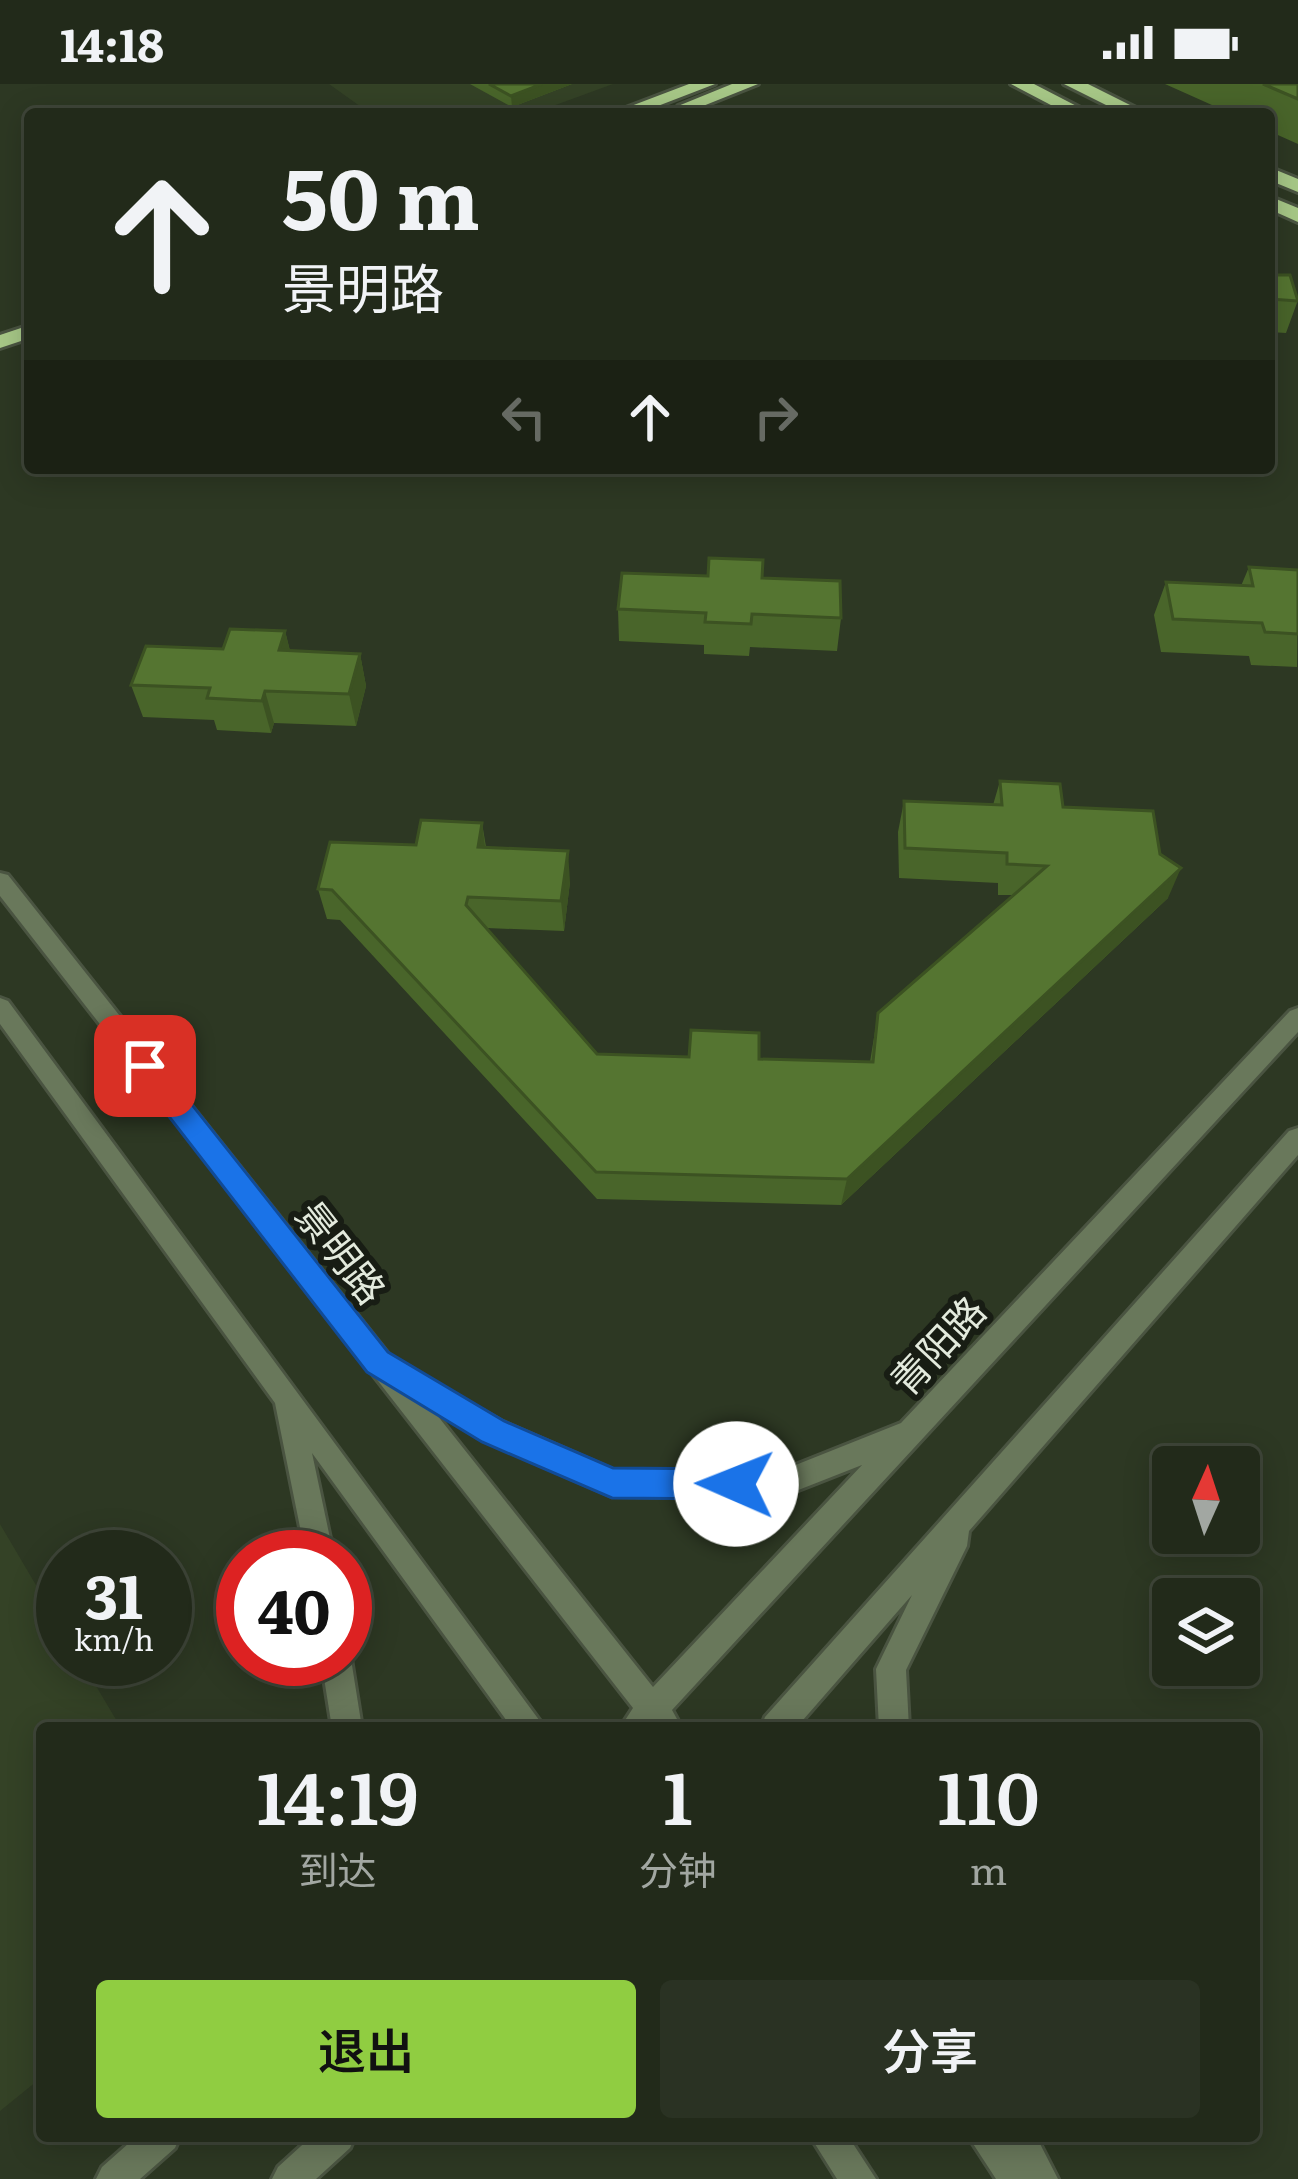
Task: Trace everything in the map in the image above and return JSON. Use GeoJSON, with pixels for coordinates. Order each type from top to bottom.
{"type":"FeatureCollection","features":[{"type":"Feature","properties":{"kind":"highway"},"geometry":{"type":"LineString","coordinates":[[636,108],[706,84]]}},
{"type":"Feature","properties":{"kind":"highway"},"geometry":{"type":"LineString","coordinates":[[679,108],[749,84]]}},
{"type":"Feature","properties":{"kind":"highway"},"geometry":{"type":"LineString","coordinates":[[1020,84],[1070,108]]}},
{"type":"Feature","properties":{"kind":"highway"},"geometry":{"type":"LineString","coordinates":[[1073,84],[1126,108]]}},
{"type":"Feature","properties":{"kind":"street","name":"景明路"},"geometry":{"type":"LineString","coordinates":[[0,880],[378,1362],[650,1722]]}},
{"type":"Feature","properties":{"kind":"street"},"geometry":{"type":"LineString","coordinates":[[0,1007],[526,1722]]}},
{"type":"Feature","properties":{"kind":"street","name":"青阳路"},"geometry":{"type":"LineString","coordinates":[[652,1722],[912,1432],[1298,1017]]}},
{"type":"Feature","properties":{"kind":"street"},"geometry":{"type":"LineString","coordinates":[[781,1722],[1298,1138]]}},
{"type":"Feature","properties":{"kind":"street"},"geometry":{"type":"LineString","coordinates":[[378,1362],[493,1431],[612,1483],[778,1485],[912,1432]]}},
{"type":"Feature","properties":{"kind":"street"},"geometry":{"type":"LineString","coordinates":[[286,1396],[314,1530]]}},
{"type":"Feature","properties":{"kind":"street"},"geometry":{"type":"LineString","coordinates":[[893,1722],[891,1669],[972,1507]]}},
{"type":"Feature","properties":{"kind":"street"},"geometry":{"type":"LineString","coordinates":[[340,1686],[345,1722]]}},
{"type":"Feature","properties":{"kind":"street"},"geometry":{"type":"LineString","coordinates":[[114,2179],[155,2142]]}},
{"type":"Feature","properties":{"kind":"street"},"geometry":{"type":"LineString","coordinates":[[290,2179],[331,2142]]}},
{"type":"Feature","properties":{"kind":"street"},"geometry":{"type":"LineString","coordinates":[[831,2142],[858,2179]]}},
{"type":"Feature","properties":{"kind":"street"},"geometry":{"type":"LineString","coordinates":[[990,2142],[1018,2179]]}},
{"type":"Feature","properties":{"kind":"street"},"geometry":{"type":"LineString","coordinates":[[1020,2142],[1040,2179]]}},
{"type":"Feature","properties":{"kind":"shaded area"},"geometry":{"type":"Polygon","coordinates":[[[329,84],[613,84],[547,108],[363,108],[329,84]]]}},
{"type":"Feature","properties":{"kind":"shaded area"},"geometry":{"type":"Polygon","coordinates":[[[0,1524],[36,1585],[36,1686],[96,1686],[117,1722],[36,1722],[36,2082],[0,2111],[0,1524]]]}},
{"type":"Feature","properties":{"kind":"building"},"geometry":{"type":"Polygon","coordinates":[[[489,84],[542,84],[511,96],[489,84]]]}},
{"type":"Feature","properties":{"kind":"building"},"geometry":{"type":"Polygon","coordinates":[[[1263,84],[1298,84],[1298,99],[1263,84]]]}},
{"type":"Feature","properties":{"kind":"building"},"geometry":{"type":"Polygon","coordinates":[[[1275,275],[1290,275],[1298,301],[1275,299],[1275,275]]]}},
{"type":"Feature","properties":{"kind":"building"},"geometry":{"type":"Polygon","coordinates":[[[709,558],[763,560],[762,578],[840,581],[841,618],[752,614],[751,624],[705,622],[706,613],[618,609],[622,573],[708,576],[709,558]]]}},
{"type":"Feature","properties":{"kind":"building"},"geometry":{"type":"Polygon","coordinates":[[[1249,567],[1298,570],[1298,634],[1265,632],[1262,623],[1173,619],[1166,582],[1253,586],[1249,567]]]}},
{"type":"Feature","properties":{"kind":"building"},"geometry":{"type":"Polygon","coordinates":[[[230,629],[285,631],[279,650],[360,654],[349,694],[265,691],[262,701],[207,698],[210,688],[131,685],[146,646],[223,649],[230,629]]]}},
{"type":"Feature","properties":{"kind":"building"},"geometry":{"type":"Polygon","coordinates":[[[1000,781],[1060,784],[1063,807],[1153,811],[1160,854],[1181,868],[847,1179],[596,1172],[332,890],[318,889],[330,842],[416,845],[421,820],[482,823],[478,847],[568,851],[561,901],[468,897],[466,905],[597,1054],[689,1057],[691,1030],[759,1033],[759,1059],[873,1062],[878,1013],[1047,866],[1007,864],[1007,853],[905,848],[904,801],[1002,805],[1000,781]]]}},
{"type":"Feature","properties":{"kind":"route"},"geometry":{"type":"LineString","coordinates":[[145,1066],[378,1362],[493,1431],[612,1483],[736,1484]]}}]}
